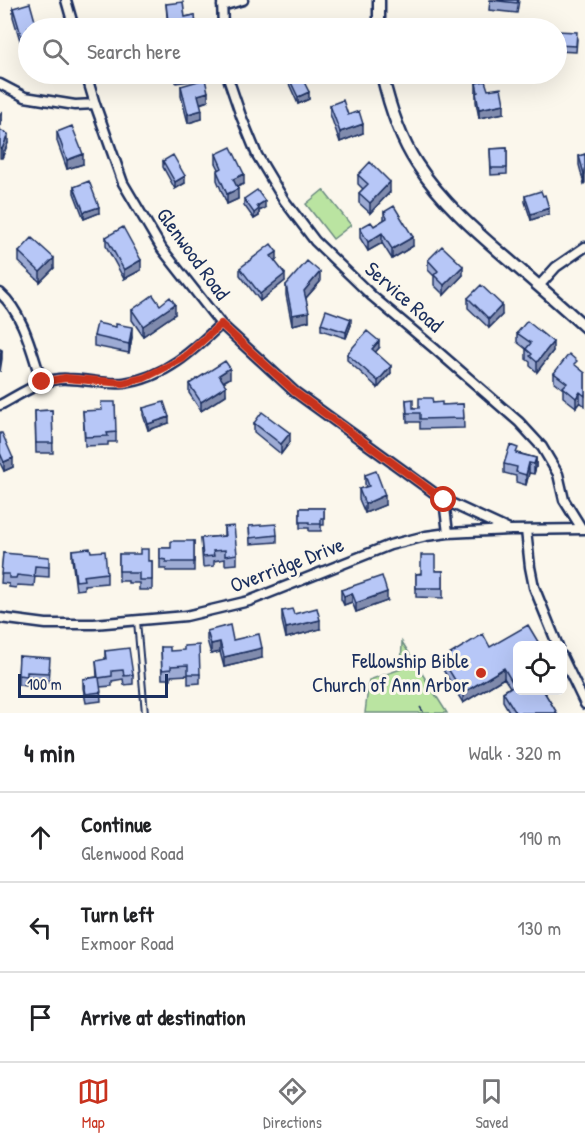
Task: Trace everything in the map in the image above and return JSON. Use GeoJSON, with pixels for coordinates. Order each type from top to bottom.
{"type":"FeatureCollection","features":[{"type":"Feature","properties":{"kind":"street"},"geometry":{"type":"LineString","coordinates":[[66,0],[71,18]]}},
{"type":"Feature","properties":{"kind":"street"},"geometry":{"type":"LineString","coordinates":[[223,18],[222,3],[243,0]]}},
{"type":"Feature","properties":{"kind":"street"},"geometry":{"type":"LineString","coordinates":[[379,0],[379,18]]}},
{"type":"Feature","properties":{"kind":"street"},"geometry":{"type":"LineString","coordinates":[[0,84],[25,97],[75,105],[95,104]]}},
{"type":"Feature","properties":{"kind":"street","name":"Glenwood Road"},"geometry":{"type":"LineString","coordinates":[[89,84],[123,183],[162,249],[221,324],[295,392],[444,500],[509,530]]}},
{"type":"Feature","properties":{"kind":"street","name":"Service Road"},"geometry":{"type":"LineString","coordinates":[[230,84],[256,155],[284,200],[315,241],[372,296],[519,422],[542,447],[558,474],[564,500],[583,529]]}},
{"type":"Feature","properties":{"kind":"street"},"geometry":{"type":"LineString","coordinates":[[384,84],[402,135],[417,164],[443,199],[485,240],[585,327]]}},
{"type":"Feature","properties":{"kind":"street"},"geometry":{"type":"LineString","coordinates":[[538,286],[556,267],[585,247]]}},
{"type":"Feature","properties":{"kind":"street"},"geometry":{"type":"LineString","coordinates":[[0,293],[13,306],[20,320],[42,382]]}},
{"type":"Feature","properties":{"kind":"street"},"geometry":{"type":"LineString","coordinates":[[0,405],[42,382],[65,378],[123,383],[144,378],[182,359],[221,324]]}},
{"type":"Feature","properties":{"kind":"street"},"geometry":{"type":"LineString","coordinates":[[444,500],[448,533]]}},
{"type":"Feature","properties":{"kind":"street","name":"Overridge Drive"},"geometry":{"type":"LineString","coordinates":[[0,618],[46,624],[94,624],[186,616],[249,601],[390,545],[426,536],[509,530],[583,529]]}},
{"type":"Feature","properties":{"kind":"street"},"geometry":{"type":"LineString","coordinates":[[526,530],[534,587],[556,641]]}},
{"type":"Feature","properties":{"kind":"street"},"geometry":{"type":"LineString","coordinates":[[567,667],[585,704]]}},
{"type":"Feature","properties":{"kind":"lane"},"geometry":{"type":"LineString","coordinates":[[137,620],[145,713]]}},
{"type":"Feature","properties":{"kind":"path"},"geometry":{"type":"LineString","coordinates":[[420,707],[424,713]]}},
{"type":"Feature","properties":{"kind":"green space"},"geometry":{"type":"Polygon","coordinates":[[[323,190],[351,225],[333,239],[306,204],[323,190]]]}},
{"type":"Feature","properties":{"kind":"green space"},"geometry":{"type":"Polygon","coordinates":[[[402,642],[447,713],[365,713],[369,680],[401,669],[402,642]]]}},
{"type":"Feature","properties":{"kind":"building"},"geometry":{"type":"Polygon","coordinates":[[[490,0],[518,0],[517,3],[490,0]]]}},
{"type":"Feature","properties":{"kind":"building"},"geometry":{"type":"Polygon","coordinates":[[[183,2],[185,17],[195,15],[195,18],[168,18],[166,4],[183,2]]]}},
{"type":"Feature","properties":{"kind":"building"},"geometry":{"type":"Polygon","coordinates":[[[30,3],[34,18],[18,18],[18,25],[13,8],[30,3]]]}},
{"type":"Feature","properties":{"kind":"building"},"geometry":{"type":"Polygon","coordinates":[[[567,32],[577,32],[576,46],[567,46],[567,32]]]}},
{"type":"Feature","properties":{"kind":"building"},"geometry":{"type":"Polygon","coordinates":[[[206,84],[208,92],[198,95],[202,110],[188,114],[181,86],[206,84]]]}},
{"type":"Feature","properties":{"kind":"building"},"geometry":{"type":"Polygon","coordinates":[[[292,84],[305,84],[309,92],[298,97],[292,84]]]}},
{"type":"Feature","properties":{"kind":"building"},"geometry":{"type":"Polygon","coordinates":[[[476,84],[486,84],[488,90],[501,88],[504,104],[479,109],[476,93],[478,92],[476,84]]]}},
{"type":"Feature","properties":{"kind":"building"},"geometry":{"type":"Polygon","coordinates":[[[343,100],[348,115],[359,111],[363,124],[340,132],[330,105],[343,100]]]}},
{"type":"Feature","properties":{"kind":"building"},"geometry":{"type":"Polygon","coordinates":[[[72,126],[83,154],[67,160],[57,132],[72,126]]]}},
{"type":"Feature","properties":{"kind":"building"},"geometry":{"type":"Polygon","coordinates":[[[0,130],[8,134],[2,149],[0,148],[0,130]]]}},
{"type":"Feature","properties":{"kind":"building"},"geometry":{"type":"Polygon","coordinates":[[[231,147],[244,174],[233,179],[238,189],[227,194],[217,171],[222,168],[216,154],[231,147]]]}},
{"type":"Feature","properties":{"kind":"building"},"geometry":{"type":"Polygon","coordinates":[[[507,148],[507,168],[491,168],[490,149],[507,148]]]}},
{"type":"Feature","properties":{"kind":"building"},"geometry":{"type":"Polygon","coordinates":[[[585,154],[585,174],[584,174],[579,156],[585,154]]]}},
{"type":"Feature","properties":{"kind":"building"},"geometry":{"type":"Polygon","coordinates":[[[173,155],[185,176],[175,182],[163,161],[173,155]]]}},
{"type":"Feature","properties":{"kind":"building"},"geometry":{"type":"Polygon","coordinates":[[[370,162],[390,182],[370,203],[359,193],[368,184],[358,175],[370,162]]]}},
{"type":"Feature","properties":{"kind":"building"},"geometry":{"type":"Polygon","coordinates":[[[89,181],[99,207],[84,212],[74,187],[89,181]]]}},
{"type":"Feature","properties":{"kind":"building"},"geometry":{"type":"Polygon","coordinates":[[[257,190],[265,201],[257,206],[259,209],[254,213],[244,199],[257,190]]]}},
{"type":"Feature","properties":{"kind":"building"},"geometry":{"type":"Polygon","coordinates":[[[541,191],[543,196],[545,195],[549,208],[531,214],[525,196],[541,191]]]}},
{"type":"Feature","properties":{"kind":"building"},"geometry":{"type":"Polygon","coordinates":[[[394,206],[413,237],[392,249],[382,233],[368,242],[360,228],[371,222],[374,226],[387,218],[384,212],[394,206]]]}},
{"type":"Feature","properties":{"kind":"building"},"geometry":{"type":"Polygon","coordinates":[[[123,227],[141,260],[124,270],[106,237],[123,227]]]}},
{"type":"Feature","properties":{"kind":"building"},"geometry":{"type":"Polygon","coordinates":[[[32,238],[54,258],[40,272],[19,252],[32,238]]]}},
{"type":"Feature","properties":{"kind":"building"},"geometry":{"type":"Polygon","coordinates":[[[271,244],[277,252],[271,256],[285,274],[260,294],[240,268],[271,244]]]}},
{"type":"Feature","properties":{"kind":"building"},"geometry":{"type":"Polygon","coordinates":[[[442,246],[463,266],[444,285],[434,275],[438,271],[428,260],[442,246]]]}},
{"type":"Feature","properties":{"kind":"building"},"geometry":{"type":"Polygon","coordinates":[[[307,261],[320,272],[304,291],[309,312],[292,315],[286,285],[307,261]]]}},
{"type":"Feature","properties":{"kind":"building"},"geometry":{"type":"Polygon","coordinates":[[[481,285],[502,305],[489,319],[468,298],[481,285]]]}},
{"type":"Feature","properties":{"kind":"building"},"geometry":{"type":"Polygon","coordinates":[[[153,295],[160,305],[170,297],[175,304],[143,326],[132,310],[153,295]]]}},
{"type":"Feature","properties":{"kind":"building"},"geometry":{"type":"Polygon","coordinates":[[[326,310],[351,319],[346,332],[321,324],[326,310]]]}},
{"type":"Feature","properties":{"kind":"building"},"geometry":{"type":"Polygon","coordinates":[[[527,321],[553,342],[537,362],[526,349],[531,343],[517,333],[527,321]]]}},
{"type":"Feature","properties":{"kind":"building"},"geometry":{"type":"Polygon","coordinates":[[[97,323],[116,327],[116,324],[132,327],[129,344],[94,336],[97,323]]]}},
{"type":"Feature","properties":{"kind":"building"},"geometry":{"type":"Polygon","coordinates":[[[367,331],[379,341],[372,349],[391,366],[378,381],[347,354],[367,331]]]}},
{"type":"Feature","properties":{"kind":"building"},"geometry":{"type":"Polygon","coordinates":[[[569,354],[577,361],[574,364],[585,373],[585,396],[580,392],[576,398],[563,387],[567,383],[554,373],[569,354]]]}},
{"type":"Feature","properties":{"kind":"building"},"geometry":{"type":"Polygon","coordinates":[[[225,361],[230,368],[219,375],[226,386],[201,402],[189,384],[225,361]]]}},
{"type":"Feature","properties":{"kind":"building"},"geometry":{"type":"Polygon","coordinates":[[[419,398],[432,398],[433,403],[442,402],[442,405],[463,404],[464,418],[420,419],[420,413],[407,413],[406,400],[413,399],[413,408],[419,408],[419,398]]]}},
{"type":"Feature","properties":{"kind":"building"},"geometry":{"type":"Polygon","coordinates":[[[101,402],[115,402],[116,432],[107,433],[108,436],[85,437],[83,411],[102,410],[101,402]]]}},
{"type":"Feature","properties":{"kind":"building"},"geometry":{"type":"Polygon","coordinates":[[[164,402],[169,417],[148,424],[143,408],[164,402]]]}},
{"type":"Feature","properties":{"kind":"building"},"geometry":{"type":"Polygon","coordinates":[[[52,410],[53,443],[36,443],[35,411],[52,410]]]}},
{"type":"Feature","properties":{"kind":"building"},"geometry":{"type":"Polygon","coordinates":[[[262,412],[290,433],[281,444],[254,423],[262,412]]]}},
{"type":"Feature","properties":{"kind":"building"},"geometry":{"type":"Polygon","coordinates":[[[0,433],[13,458],[4,462],[0,453],[0,433]]]}},
{"type":"Feature","properties":{"kind":"building"},"geometry":{"type":"Polygon","coordinates":[[[510,445],[518,448],[516,453],[536,458],[534,464],[529,463],[526,475],[516,472],[517,467],[504,464],[510,445]]]}},
{"type":"Feature","properties":{"kind":"building"},"geometry":{"type":"Polygon","coordinates":[[[376,471],[385,495],[365,504],[359,489],[369,486],[365,475],[376,471]]]}},
{"type":"Feature","properties":{"kind":"building"},"geometry":{"type":"Polygon","coordinates":[[[300,508],[324,508],[324,518],[321,518],[321,524],[300,522],[300,508]]]}},
{"type":"Feature","properties":{"kind":"building"},"geometry":{"type":"Polygon","coordinates":[[[276,524],[277,535],[250,538],[249,526],[276,524]]]}},
{"type":"Feature","properties":{"kind":"building"},"geometry":{"type":"Polygon","coordinates":[[[234,526],[237,554],[225,556],[225,550],[213,551],[214,556],[203,557],[201,538],[225,536],[224,527],[234,526]]]}},
{"type":"Feature","properties":{"kind":"building"},"geometry":{"type":"Polygon","coordinates":[[[171,541],[194,541],[194,562],[166,562],[160,559],[160,548],[171,548],[171,541]]]}},
{"type":"Feature","properties":{"kind":"building"},"geometry":{"type":"Polygon","coordinates":[[[90,548],[91,552],[105,551],[107,573],[83,576],[84,580],[76,581],[72,550],[90,548]]]}},
{"type":"Feature","properties":{"kind":"building"},"geometry":{"type":"Polygon","coordinates":[[[140,549],[148,549],[148,561],[152,561],[152,580],[139,580],[139,573],[119,571],[119,554],[140,554],[140,549]]]}},
{"type":"Feature","properties":{"kind":"building"},"geometry":{"type":"Polygon","coordinates":[[[3,553],[49,557],[49,567],[35,566],[34,577],[17,575],[16,578],[9,578],[9,574],[1,574],[3,553]]]}},
{"type":"Feature","properties":{"kind":"building"},"geometry":{"type":"Polygon","coordinates":[[[421,555],[435,555],[435,571],[443,571],[443,588],[416,588],[416,574],[421,574],[421,555]]]}},
{"type":"Feature","properties":{"kind":"building"},"geometry":{"type":"Polygon","coordinates":[[[382,576],[387,592],[356,603],[352,593],[344,596],[341,590],[382,576]]]}},
{"type":"Feature","properties":{"kind":"building"},"geometry":{"type":"Polygon","coordinates":[[[317,608],[320,620],[286,628],[282,611],[292,609],[294,614],[317,608]]]}},
{"type":"Feature","properties":{"kind":"building"},"geometry":{"type":"Polygon","coordinates":[[[230,625],[233,640],[259,634],[262,648],[224,657],[220,642],[211,644],[207,631],[230,625]]]}},
{"type":"Feature","properties":{"kind":"building","name":"Fellowship Bible Church of Ann Arbor"},"geometry":{"type":"Polygon","coordinates":[[[528,625],[538,641],[513,641],[513,683],[504,668],[463,693],[442,659],[483,634],[490,647],[528,625]]]}},
{"type":"Feature","properties":{"kind":"building"},"geometry":{"type":"Polygon","coordinates":[[[199,645],[200,674],[188,674],[188,665],[171,666],[171,669],[162,670],[161,647],[170,647],[170,651],[184,650],[184,646],[199,645]]]}},
{"type":"Feature","properties":{"kind":"building"},"geometry":{"type":"Polygon","coordinates":[[[129,648],[133,675],[124,676],[123,670],[112,671],[112,676],[99,678],[101,692],[86,694],[83,679],[98,677],[96,661],[106,659],[105,651],[129,648]]]}},
{"type":"Feature","properties":{"kind":"building"},"geometry":{"type":"Polygon","coordinates":[[[19,656],[50,658],[49,673],[27,672],[27,676],[18,675],[19,656]]]}},
{"type":"Feature","properties":{"kind":"building","name":"Fellowship Bible Church of Ann Arbor"},"geometry":{"type":"Polygon","coordinates":[[[513,686],[513,695],[546,695],[557,713],[516,713],[503,692],[513,686]]]}},
{"type":"Feature","properties":{"kind":"place","name":"Fellowship Bible Church of Ann Arbor"},"geometry":{"type":"Point","coordinates":[481,673]}},
{"type":"Feature","properties":{"kind":"route"},"geometry":{"type":"LineString","coordinates":[[42,382],[65,378],[123,383],[144,378],[182,359],[221,324],[295,392],[444,500]]}}]}
